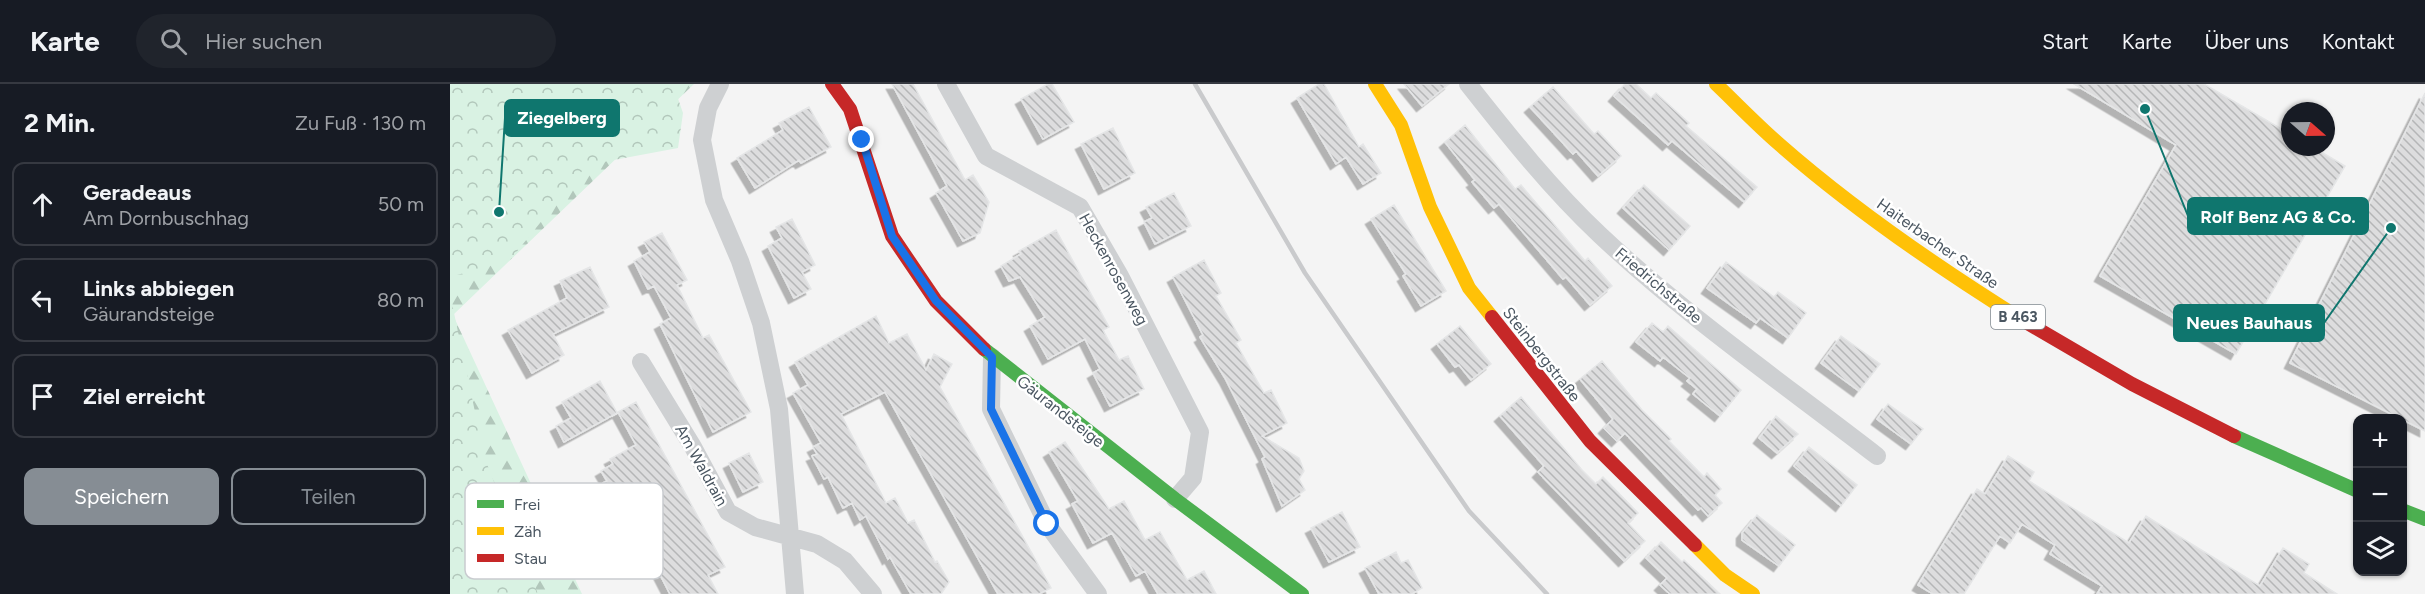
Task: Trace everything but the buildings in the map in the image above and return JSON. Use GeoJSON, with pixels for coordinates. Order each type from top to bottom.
{"type":"FeatureCollection","features":[{"type":"Feature","properties":{"kind":"street"},"geometry":{"type":"LineString","coordinates":[[720,84],[708,108],[702,140],[714,200],[740,261],[761,323],[778,409],[795,594]]}},
{"type":"Feature","properties":{"kind":"street","name":"Gäurandsteige"},"geometry":{"type":"LineString","coordinates":[[832,84],[850,109],[858,129],[892,236],[936,301],[992,357],[1175,500],[1302,594]]}},
{"type":"Feature","properties":{"kind":"street","name":"Heckenrosenweg"},"geometry":{"type":"LineString","coordinates":[[946,84],[986,156],[1080,207],[1120,276],[1200,432],[1193,478],[1175,500]]}},
{"type":"Feature","properties":{"kind":"street","name":"Steinbergstraße"},"geometry":{"type":"LineString","coordinates":[[1375,84],[1401,125],[1430,207],[1469,288],[1590,441],[1725,575],[1753,594]]}},
{"type":"Feature","properties":{"kind":"street","name":"Friedrichstraße"},"geometry":{"type":"LineString","coordinates":[[1468,84],[1517,146],[1598,233],[1631,263],[1878,456]]}},
{"type":"Feature","properties":{"kind":"street","name":"Haiterbacher Straße"},"geometry":{"type":"LineString","coordinates":[[1716,84],[1784,149],[1902,241],[2008,311],[2136,384],[2276,458],[2353,489]]}},
{"type":"Feature","properties":{"kind":"street"},"geometry":{"type":"LineString","coordinates":[[992,357],[991,409],[1047,524],[1098,594]]}},
{"type":"Feature","properties":{"kind":"street","name":"Am Waldrain"},"geometry":{"type":"LineString","coordinates":[[641,362],[693,447],[728,512],[755,527],[817,544],[844,561],[873,594]]}},
{"type":"Feature","properties":{"kind":"street"},"geometry":{"type":"LineString","coordinates":[[2407,512],[2425,519]]}},
{"type":"Feature","properties":{"kind":"green space"},"geometry":{"type":"Polygon","coordinates":[[[450,84],[694,84],[453,315],[531,483],[465,483],[465,579],[575,579],[582,594],[450,594],[450,84]]]}},
{"type":"Feature","properties":{"kind":"green space"},"geometry":{"type":"Polygon","coordinates":[[[450,84],[673,84],[683,113],[678,148],[587,165],[510,260],[450,277],[450,84]]]}},
{"type":"Feature","properties":{"kind":"green space"},"geometry":{"type":"Polygon","coordinates":[[[450,294],[485,459],[494,483],[465,483],[465,579],[532,579],[538,594],[450,594],[450,294]]]}},
{"type":"Feature","properties":{"kind":"railway"},"geometry":{"type":"LineString","coordinates":[[1195,84],[1305,273],[1469,511],[1547,594]]}},
{"type":"Feature","properties":{"kind":"traffic: fast"},"geometry":{"type":"LineString","coordinates":[[984,349],[1175,499],[1302,594]]}},
{"type":"Feature","properties":{"kind":"traffic: fast"},"geometry":{"type":"LineString","coordinates":[[2234,436],[2353,489]]}},
{"type":"Feature","properties":{"kind":"traffic: fast"},"geometry":{"type":"LineString","coordinates":[[2407,512],[2425,519]]}},
{"type":"Feature","properties":{"kind":"traffic: slow"},"geometry":{"type":"LineString","coordinates":[[1375,84],[1401,125],[1430,207],[1469,288],[1492,317]]}},
{"type":"Feature","properties":{"kind":"traffic: slow"},"geometry":{"type":"LineString","coordinates":[[1716,84],[1771,137],[1837,192],[1929,259],[2024,321]]}},
{"type":"Feature","properties":{"kind":"traffic: slow"},"geometry":{"type":"LineString","coordinates":[[1695,545],[1725,575],[1753,594]]}},
{"type":"Feature","properties":{"kind":"traffic: jam"},"geometry":{"type":"LineString","coordinates":[[832,84],[850,109],[892,236],[936,301],[984,349]]}},
{"type":"Feature","properties":{"kind":"traffic: jam"},"geometry":{"type":"LineString","coordinates":[[1492,317],[1590,441],[1695,545]]}},
{"type":"Feature","properties":{"kind":"traffic: jam"},"geometry":{"type":"LineString","coordinates":[[2024,321],[2132,384],[2234,436]]}},
{"type":"Feature","properties":{"kind":"place","name":"Rolf Benz AG & Co."},"geometry":{"type":"Point","coordinates":[2145,109]}},
{"type":"Feature","properties":{"kind":"place","name":"Ziegelberg"},"geometry":{"type":"Point","coordinates":[499,212]}},
{"type":"Feature","properties":{"kind":"place","name":"Neues Bauhaus"},"geometry":{"type":"Point","coordinates":[2391,228]}},
{"type":"Feature","properties":{"kind":"route"},"geometry":{"type":"LineString","coordinates":[[862,140],[892,236],[936,301],[992,357],[991,409],[1047,524]]}}]}
